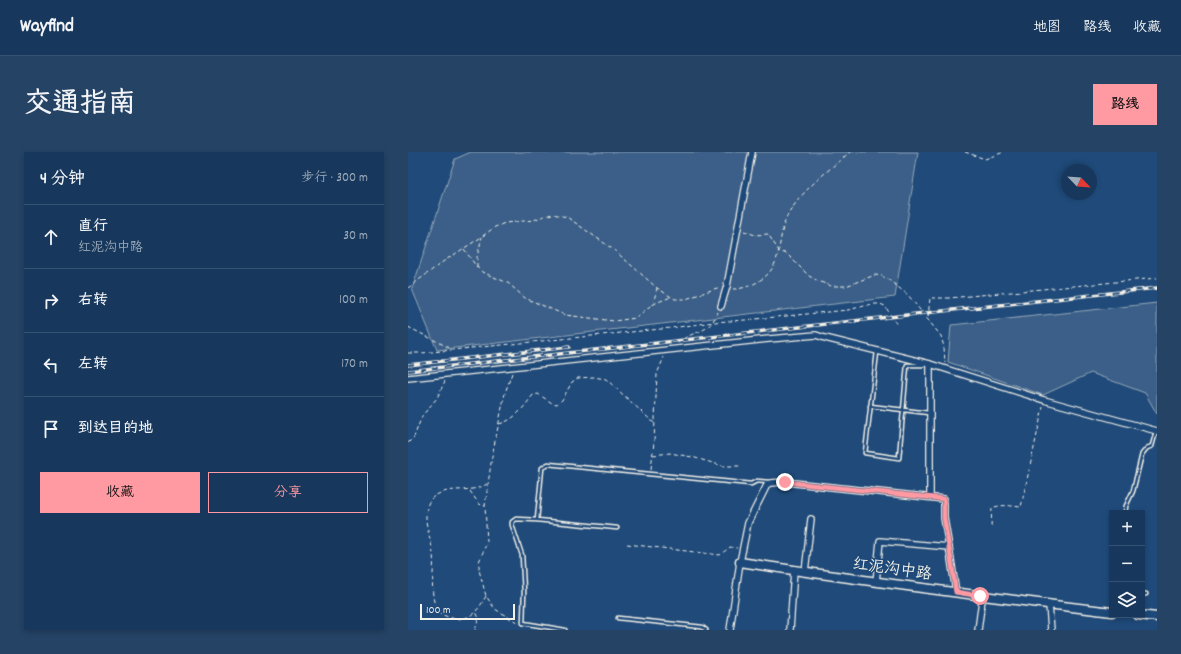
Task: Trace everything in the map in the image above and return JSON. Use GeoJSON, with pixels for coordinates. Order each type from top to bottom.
{"type":"FeatureCollection","features":[{"type":"Feature","properties":{"kind":"street"},"geometry":{"type":"LineString","coordinates":[[721,306],[726,289],[752,152]]}},
{"type":"Feature","properties":{"kind":"street"},"geometry":{"type":"LineString","coordinates":[[408,378],[816,334],[825,338],[930,364],[1044,400],[1156,431]]}},
{"type":"Feature","properties":{"kind":"street"},"geometry":{"type":"LineString","coordinates":[[930,364],[930,496]]}},
{"type":"Feature","properties":{"kind":"street"},"geometry":{"type":"LineString","coordinates":[[730,630],[740,562],[748,524],[767,484],[770,482],[785,482],[820,487],[930,496],[944,499],[944,518],[956,592]]}},
{"type":"Feature","properties":{"kind":"street"},"geometry":{"type":"LineString","coordinates":[[805,572],[811,519]]}},
{"type":"Feature","properties":{"kind":"street"},"geometry":{"type":"LineString","coordinates":[[876,582],[880,541],[949,547]]}},
{"type":"Feature","properties":{"kind":"street","name":"红泥沟中路"},"geometry":{"type":"LineString","coordinates":[[740,562],[986,597],[1109,612]]}},
{"type":"Feature","properties":{"kind":"street"},"geometry":{"type":"LineString","coordinates":[[790,630],[794,570]]}},
{"type":"Feature","properties":{"kind":"street"},"geometry":{"type":"LineString","coordinates":[[980,629],[982,600],[986,597]]}},
{"type":"Feature","properties":{"kind":"street"},"geometry":{"type":"LineString","coordinates":[[1050,605],[1051,630]]}},
{"type":"Feature","properties":{"kind":"street"},"geometry":{"type":"LineString","coordinates":[[1145,616],[1157,617]]}},
{"type":"Feature","properties":{"kind":"lane"},"geometry":{"type":"LineString","coordinates":[[877,351],[865,453],[899,458],[907,365],[930,364]]}},
{"type":"Feature","properties":{"kind":"lane"},"geometry":{"type":"LineString","coordinates":[[870,406],[930,414]]}},
{"type":"Feature","properties":{"kind":"lane"},"geometry":{"type":"LineString","coordinates":[[1125,510],[1133,491],[1142,454],[1147,448],[1152,446],[1156,431]]}},
{"type":"Feature","properties":{"kind":"lane"},"geometry":{"type":"LineString","coordinates":[[537,520],[542,468],[548,464],[751,484],[757,481],[770,482]]}},
{"type":"Feature","properties":{"kind":"lane"},"geometry":{"type":"LineString","coordinates":[[565,630],[523,623],[524,592],[522,555],[512,522],[516,519],[537,520],[617,528]]}},
{"type":"Feature","properties":{"kind":"lane"},"geometry":{"type":"LineString","coordinates":[[618,618],[702,627],[706,630]]}},
{"type":"Feature","properties":{"kind":"path"},"geometry":{"type":"LineString","coordinates":[[408,288],[444,261],[495,227],[505,223],[534,220],[553,214],[560,214],[568,217],[614,250],[657,288],[672,297],[686,299],[717,288],[739,289],[752,285],[764,278],[775,265],[788,214],[802,195],[820,177],[850,152]]}},
{"type":"Feature","properties":{"kind":"path"},"geometry":{"type":"LineString","coordinates":[[965,152],[985,159],[1004,152]]}},
{"type":"Feature","properties":{"kind":"path"},"geometry":{"type":"LineString","coordinates":[[738,229],[755,235],[768,234],[779,251],[786,254],[809,276],[818,282],[831,286],[846,286],[875,275],[882,276],[889,280],[908,295],[941,336],[944,347],[945,363],[951,371]]}},
{"type":"Feature","properties":{"kind":"path"},"geometry":{"type":"LineString","coordinates":[[477,268],[477,257],[482,237]]}},
{"type":"Feature","properties":{"kind":"path"},"geometry":{"type":"LineString","coordinates":[[464,248],[477,268],[482,272],[508,283],[525,298],[565,315],[614,321],[636,318],[653,305],[672,297]]}},
{"type":"Feature","properties":{"kind":"path"},"geometry":{"type":"LineString","coordinates":[[928,319],[930,298],[949,298],[1157,278]]}},
{"type":"Feature","properties":{"kind":"path"},"geometry":{"type":"LineString","coordinates":[[653,305],[657,288]]}},
{"type":"Feature","properties":{"kind":"path"},"geometry":{"type":"LineString","coordinates":[[408,353],[422,353],[671,328],[714,322],[848,310],[872,304],[880,304],[885,306],[897,325]]}},
{"type":"Feature","properties":{"kind":"path"},"geometry":{"type":"LineString","coordinates":[[651,474],[657,374],[662,360],[670,350],[684,338],[706,329],[714,322],[721,306]]}},
{"type":"Feature","properties":{"kind":"path"},"geometry":{"type":"LineString","coordinates":[[408,327],[452,350]]}},
{"type":"Feature","properties":{"kind":"path"},"geometry":{"type":"LineString","coordinates":[[514,367],[505,393],[492,456],[484,506],[488,542],[479,562],[479,570],[486,596],[495,609],[518,622]]}},
{"type":"Feature","properties":{"kind":"path"},"geometry":{"type":"LineString","coordinates":[[408,443],[414,438],[422,416],[437,398],[448,374]]}},
{"type":"Feature","properties":{"kind":"path"},"geometry":{"type":"LineString","coordinates":[[499,424],[513,418],[533,395],[538,394],[552,403],[557,404],[562,400],[572,382],[578,378],[593,377],[606,379],[655,424]]}},
{"type":"Feature","properties":{"kind":"path"},"geometry":{"type":"LineString","coordinates":[[990,526],[992,508],[1006,505],[1021,507],[1044,400]]}},
{"type":"Feature","properties":{"kind":"path"},"geometry":{"type":"LineString","coordinates":[[653,455],[670,453],[692,457],[723,466],[740,466]]}},
{"type":"Feature","properties":{"kind":"path"},"geometry":{"type":"LineString","coordinates":[[486,596],[475,612],[467,618],[442,615],[436,610],[433,594],[434,555],[426,520],[428,504],[432,498],[444,492],[469,490],[488,484]]}},
{"type":"Feature","properties":{"kind":"path"},"geometry":{"type":"LineString","coordinates":[[469,490],[479,504],[484,506]]}},
{"type":"Feature","properties":{"kind":"path"},"geometry":{"type":"LineString","coordinates":[[627,544],[716,555],[720,555],[730,547],[737,548],[743,552]]}},
{"type":"Feature","properties":{"kind":"path"},"geometry":{"type":"LineString","coordinates":[[475,612],[479,618],[475,630]]}},
{"type":"Feature","properties":{"kind":"shaded area"},"geometry":{"type":"Polygon","coordinates":[[[471,152],[918,152],[895,297],[437,350],[412,289],[455,159],[471,152]]]}},
{"type":"Feature","properties":{"kind":"shaded area"},"geometry":{"type":"Polygon","coordinates":[[[1157,303],[1157,414],[1145,393],[1091,373],[1043,395],[948,362],[951,325],[1157,303]]]}},
{"type":"Feature","properties":{"kind":"railway"},"geometry":{"type":"LineString","coordinates":[[408,371],[1157,288]]}},
{"type":"Feature","properties":{"kind":"railway"},"geometry":{"type":"LineString","coordinates":[[408,365],[569,347]]}},
{"type":"Feature","properties":{"kind":"route"},"geometry":{"type":"LineString","coordinates":[[785,482],[820,487],[930,496],[944,499],[944,518],[956,592],[980,596]]}}]}
